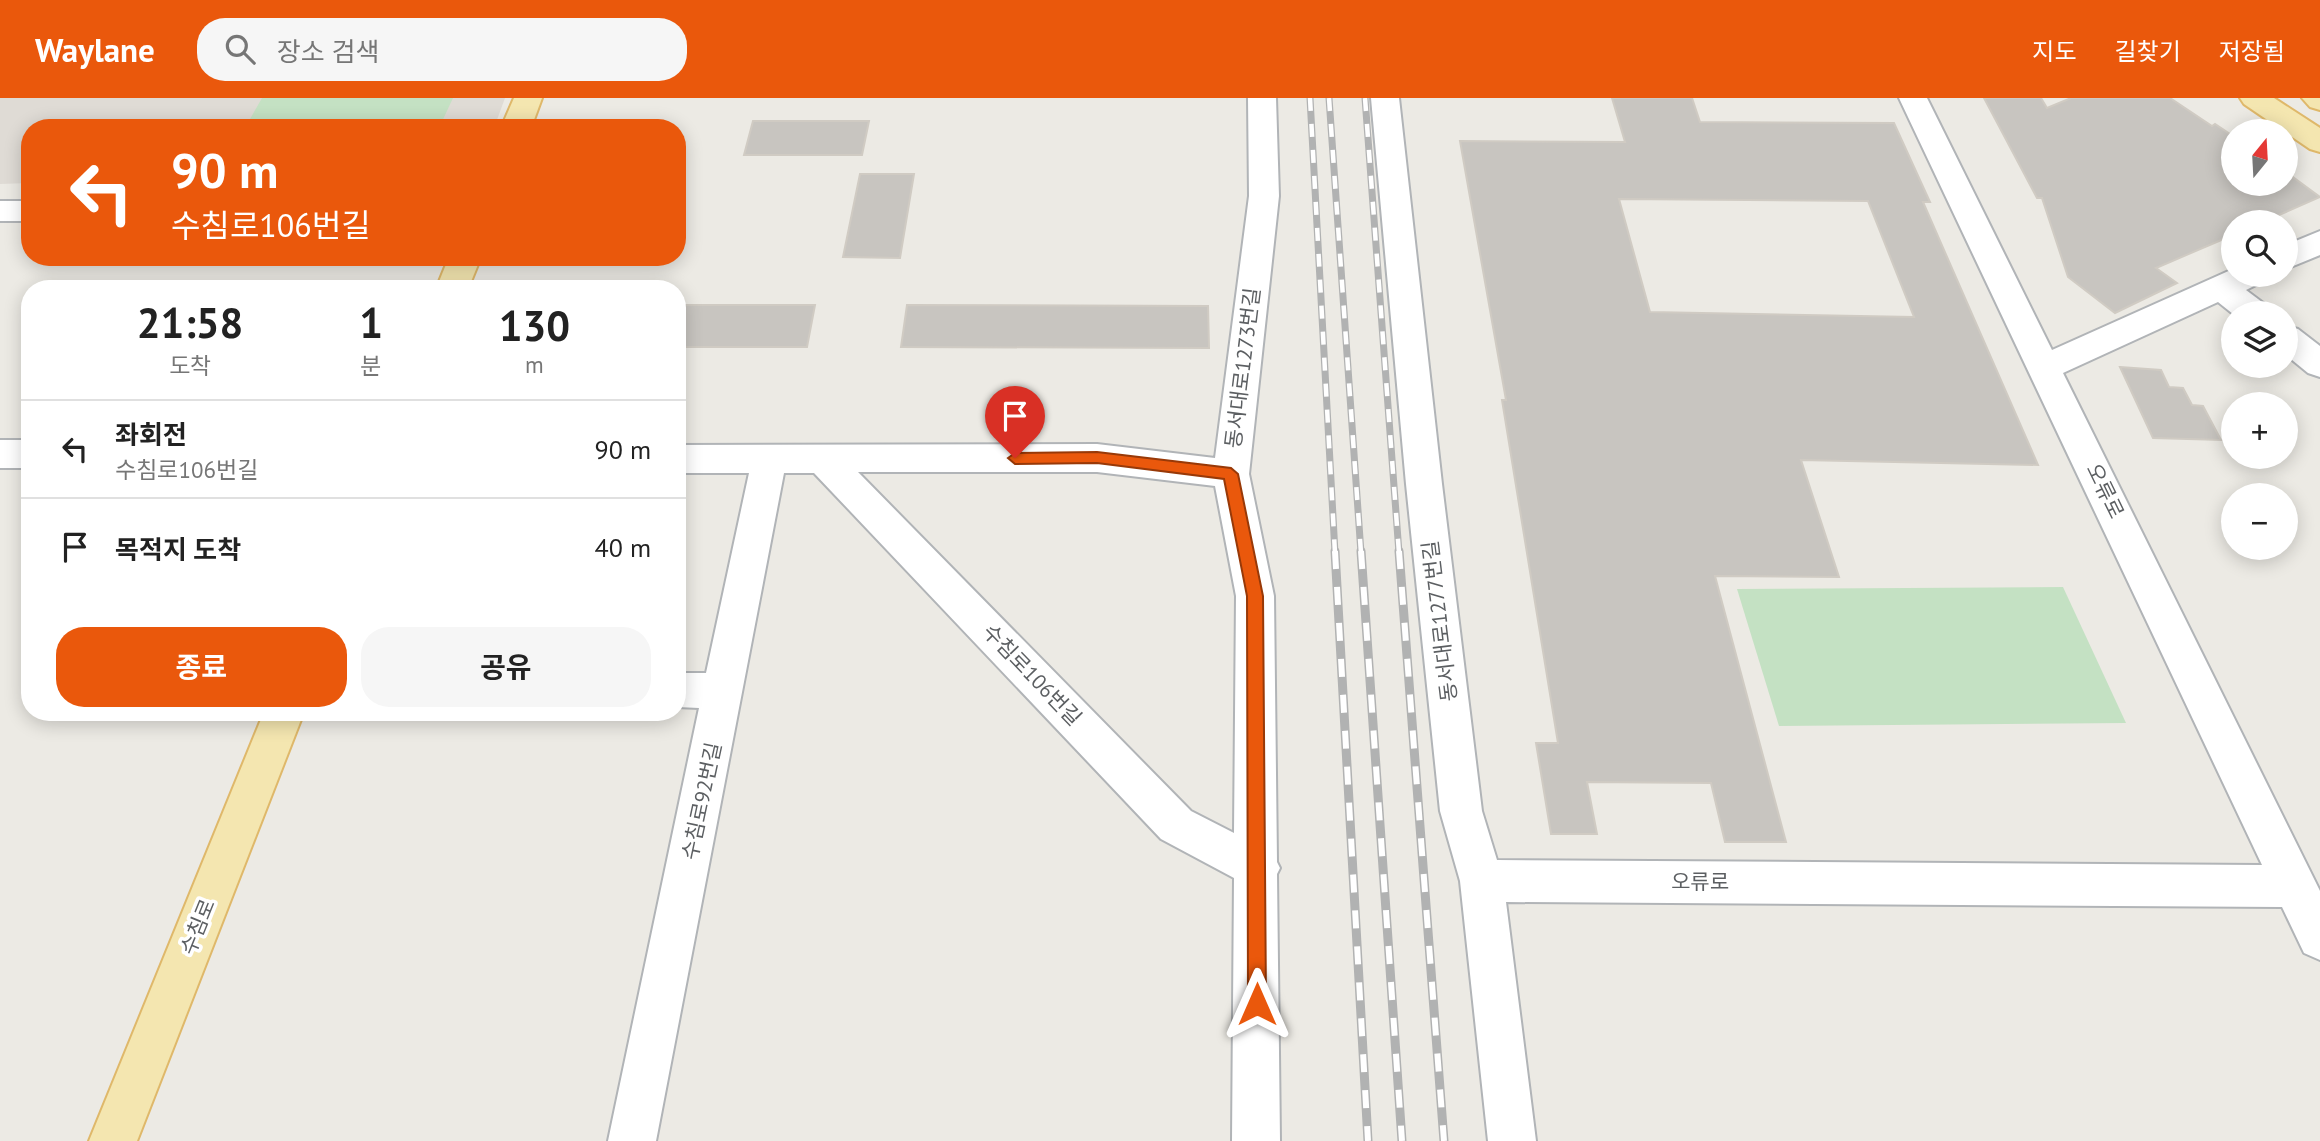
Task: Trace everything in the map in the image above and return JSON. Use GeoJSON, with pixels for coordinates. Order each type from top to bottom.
{"type":"FeatureCollection","features":[{"type":"Feature","properties":{"kind":"main road"},"geometry":{"type":"LineString","coordinates":[[520,119],[528,98]]}},
{"type":"Feature","properties":{"kind":"main road"},"geometry":{"type":"LineString","coordinates":[[2243,101],[2267,119]]}},
{"type":"Feature","properties":{"kind":"main road"},"geometry":{"type":"LineString","coordinates":[[2298,136],[2320,142]]}},
{"type":"Feature","properties":{"kind":"main road"},"geometry":{"type":"LineString","coordinates":[[2298,142],[2320,157]]}},
{"type":"Feature","properties":{"kind":"main road","name":"수침로"},"geometry":{"type":"LineString","coordinates":[[113,1141],[280,721]]}},
{"type":"Feature","properties":{"kind":"street","name":"동서대로1273번길"},"geometry":{"type":"LineString","coordinates":[[1256,1141],[1258,868],[1255,596],[1231,474],[1264,196],[1262,98]]}},
{"type":"Feature","properties":{"kind":"street","name":"동서대로1277번길"},"geometry":{"type":"LineString","coordinates":[[1385,98],[1424,484],[1461,811],[1482,881],[1512,1141]]}},
{"type":"Feature","properties":{"kind":"street","name":"오류로"},"geometry":{"type":"LineString","coordinates":[[1913,98],[2320,938]]}},
{"type":"Feature","properties":{"kind":"street"},"geometry":{"type":"LineString","coordinates":[[0,211],[21,211]]}},
{"type":"Feature","properties":{"kind":"street"},"geometry":{"type":"LineString","coordinates":[[2298,252],[2320,242]]}},
{"type":"Feature","properties":{"kind":"street"},"geometry":{"type":"LineString","coordinates":[[2045,368],[2222,287]]}},
{"type":"Feature","properties":{"kind":"street"},"geometry":{"type":"LineString","coordinates":[[2298,347],[2320,364]]}},
{"type":"Feature","properties":{"kind":"street"},"geometry":{"type":"LineString","coordinates":[[0,454],[21,454]]}},
{"type":"Feature","properties":{"kind":"street"},"geometry":{"type":"LineString","coordinates":[[686,458],[1097,458],[1231,474]]}},
{"type":"Feature","properties":{"kind":"street","name":"수침로92번길"},"geometry":{"type":"LineString","coordinates":[[632,1141],[769,460]]}},
{"type":"Feature","properties":{"kind":"street","name":"수침로106번길"},"geometry":{"type":"LineString","coordinates":[[824,460],[1176,825],[1258,868]]}},
{"type":"Feature","properties":{"kind":"street"},"geometry":{"type":"LineString","coordinates":[[686,690],[724,691]]}},
{"type":"Feature","properties":{"kind":"street","name":"오류로"},"geometry":{"type":"LineString","coordinates":[[1482,881],[2295,886]]}},
{"type":"Feature","properties":{"kind":"shaded area"},"geometry":{"type":"Polygon","coordinates":[[[0,98],[505,98],[497,119],[21,119],[21,183],[0,184],[0,98]]]}},
{"type":"Feature","properties":{"kind":"green space"},"geometry":{"type":"Polygon","coordinates":[[[262,98],[453,98],[443,119],[250,119],[262,98]]]}},
{"type":"Feature","properties":{"kind":"green space"},"geometry":{"type":"Polygon","coordinates":[[[2063,587],[2126,723],[1779,726],[1737,589],[2063,587]]]}},
{"type":"Feature","properties":{"kind":"building"},"geometry":{"type":"Polygon","coordinates":[[[1612,98],[1692,98],[1700,122],[1894,123],[1930,202],[1923,202],[2038,465],[1801,460],[1839,577],[1715,576],[1786,842],[1725,842],[1711,783],[1587,782],[1597,834],[1551,834],[1536,743],[1558,743],[1502,400],[1506,400],[1460,141],[1625,142],[1612,98]],[[1619,199],[1650,312],[1914,317],[1868,201],[1619,199]]]}},
{"type":"Feature","properties":{"kind":"building"},"geometry":{"type":"Polygon","coordinates":[[[1984,98],[2041,98],[2047,108],[2071,98],[2170,98],[2212,126],[2215,124],[2221,128],[2221,196],[2298,196],[2298,181],[2320,197],[2290,210],[2221,210],[2221,240],[2156,268],[2177,283],[2115,313],[2068,277],[2042,198],[2037,198],[1984,98]]]}},
{"type":"Feature","properties":{"kind":"building"},"geometry":{"type":"Polygon","coordinates":[[[753,121],[869,121],[862,155],[744,155],[753,121]]]}},
{"type":"Feature","properties":{"kind":"building"},"geometry":{"type":"Polygon","coordinates":[[[860,174],[914,174],[900,258],[843,257],[860,174]]]}},
{"type":"Feature","properties":{"kind":"building"},"geometry":{"type":"Polygon","coordinates":[[[686,305],[815,305],[807,347],[686,347],[686,305]]]}},
{"type":"Feature","properties":{"kind":"building"},"geometry":{"type":"Polygon","coordinates":[[[907,305],[1208,306],[1209,348],[901,347],[907,305]]]}},
{"type":"Feature","properties":{"kind":"building"},"geometry":{"type":"Polygon","coordinates":[[[2120,367],[2161,370],[2169,387],[2183,388],[2192,405],[2203,406],[2221,440],[2153,438],[2120,367]]]}},
{"type":"Feature","properties":{"kind":"railway"},"geometry":{"type":"LineString","coordinates":[[1310,98],[1335,553]]}},
{"type":"Feature","properties":{"kind":"railway"},"geometry":{"type":"LineString","coordinates":[[1329,98],[1361,553]]}},
{"type":"Feature","properties":{"kind":"railway"},"geometry":{"type":"LineString","coordinates":[[1365,98],[1399,553]]}},
{"type":"Feature","properties":{"kind":"railway"},"geometry":{"type":"LineString","coordinates":[[1335,551],[1368,1141]]}},
{"type":"Feature","properties":{"kind":"railway"},"geometry":{"type":"LineString","coordinates":[[1361,551],[1402,1141]]}},
{"type":"Feature","properties":{"kind":"railway"},"geometry":{"type":"LineString","coordinates":[[1399,551],[1444,1141]]}},
{"type":"Feature","properties":{"kind":"route"},"geometry":{"type":"LineString","coordinates":[[1015,458],[1097,458],[1231,474],[1255,596],[1257,1004]]}}]}
